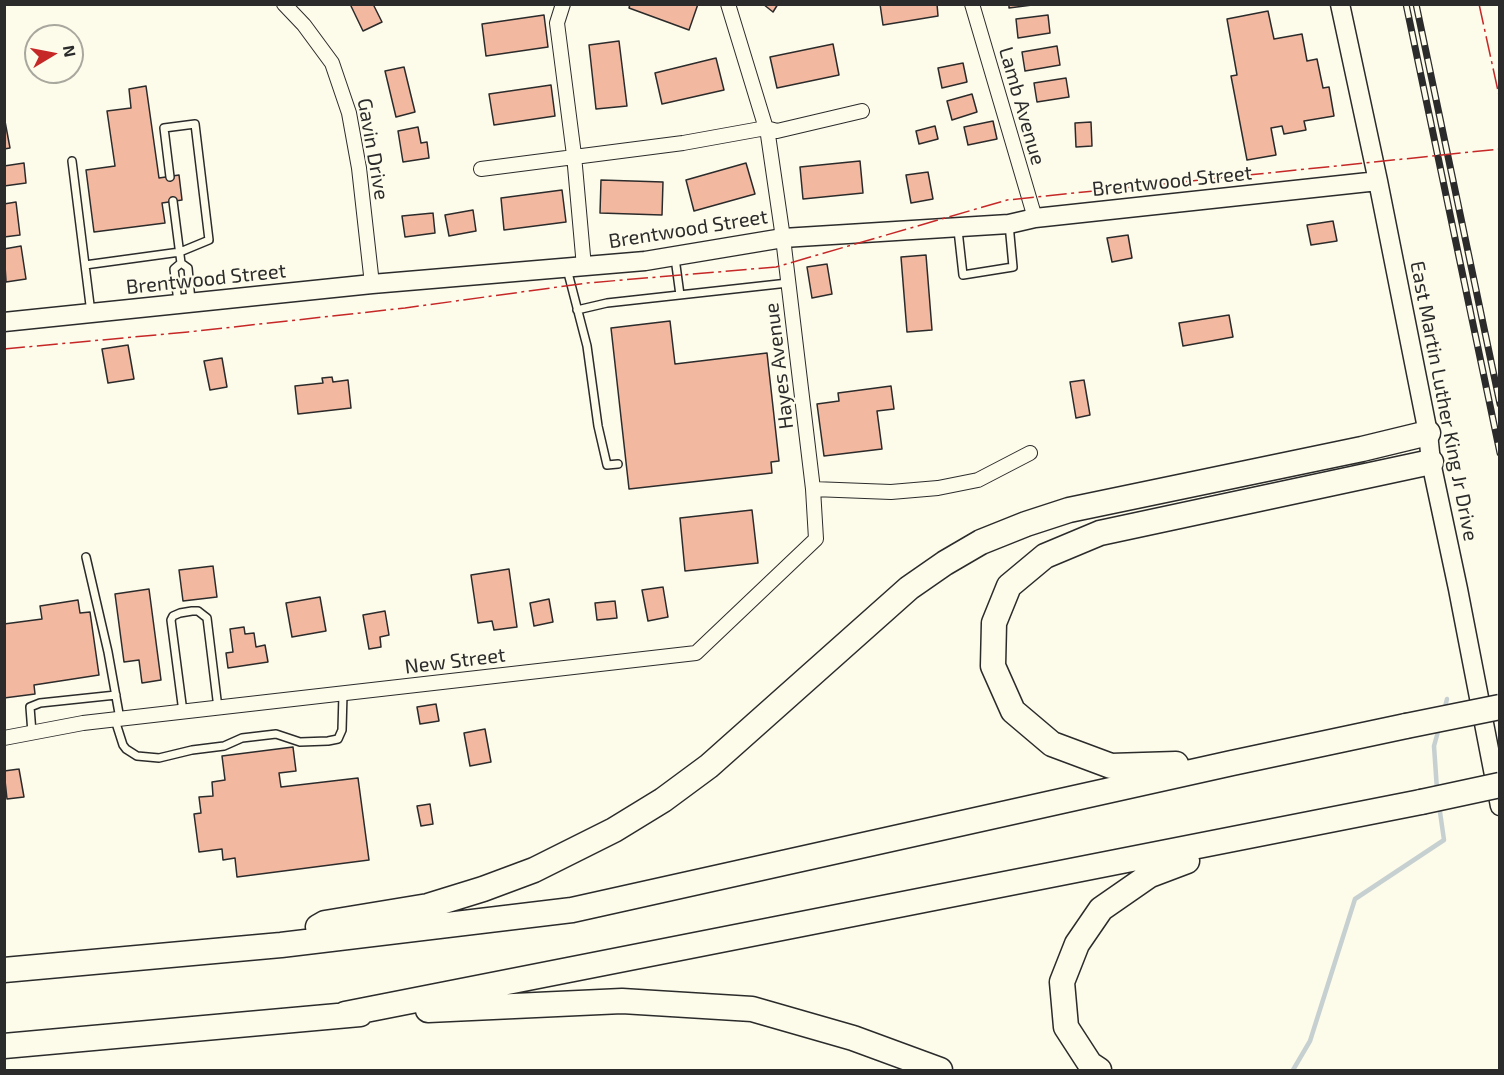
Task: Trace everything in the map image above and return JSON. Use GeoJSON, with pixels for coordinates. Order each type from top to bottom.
{"type":"FeatureCollection","features":[{"type":"Feature","properties":{"kind":"highway"},"geometry":{"type":"LineString","coordinates":[[281,945],[325,923],[428,906],[483,889],[534,870],[614,830],[663,800],[709,766],[909,588],[945,562],[981,542],[1069,510],[1362,449],[1428,433]]}},
{"type":"Feature","properties":{"kind":"highway"},"geometry":{"type":"LineString","coordinates":[[1232,763],[1112,766],[1052,744],[1013,711],[993,666],[994,623],[1009,586],[1045,556],[1101,532],[1431,462]]}},
{"type":"Feature","properties":{"kind":"highway"},"geometry":{"type":"LineString","coordinates":[[4,970],[281,945],[572,910],[1232,763],[1500,706]]}},
{"type":"Feature","properties":{"kind":"highway"},"geometry":{"type":"LineString","coordinates":[[345,1014],[1250,837],[1500,785]]}},
{"type":"Feature","properties":{"kind":"highway"},"geometry":{"type":"LineString","coordinates":[[1099,1071],[1090,1064],[1066,1027],[1062,982],[1077,944],[1101,909],[1150,874],[1250,837]]}},
{"type":"Feature","properties":{"kind":"highway"},"geometry":{"type":"LineString","coordinates":[[4,1046],[345,1014],[622,1001],[752,1009],[853,1038],[940,1071]]}},
{"type":"Feature","properties":{"kind":"main road","name":"East Martin Luther King Jr Drive"},"geometry":{"type":"LineString","coordinates":[[1340,4],[1378,181],[1428,433],[1431,462],[1500,806]]}},
{"type":"Feature","properties":{"kind":"main road","name":"Brentwood Street"},"geometry":{"type":"LineString","coordinates":[[4,322],[372,284],[576,268],[675,256],[783,238],[1009,224],[1035,218],[1378,181]]}},
{"type":"Feature","properties":{"kind":"street","name":"Gavin Drive"},"geometry":{"type":"LineString","coordinates":[[284,4],[304,25],[332,63],[349,113],[359,168],[372,284]]}},
{"type":"Feature","properties":{"kind":"street"},"geometry":{"type":"LineString","coordinates":[[563,4],[557,23],[574,155],[576,268]]}},
{"type":"Feature","properties":{"kind":"street"},"geometry":{"type":"LineString","coordinates":[[728,4],[766,128],[783,238]]}},
{"type":"Feature","properties":{"kind":"street","name":"Lamb Avenue"},"geometry":{"type":"LineString","coordinates":[[972,4],[1035,218]]}},
{"type":"Feature","properties":{"kind":"street"},"geometry":{"type":"LineString","coordinates":[[481,169],[574,155],[683,143],[766,128],[777,131],[862,111]]}},
{"type":"Feature","properties":{"kind":"street","name":"Hayes Avenue"},"geometry":{"type":"LineString","coordinates":[[783,238],[813,489]]}},
{"type":"Feature","properties":{"kind":"street"},"geometry":{"type":"LineString","coordinates":[[813,489],[891,492],[938,488],[978,480],[1030,453]]}},
{"type":"Feature","properties":{"kind":"street","name":"New Street"},"geometry":{"type":"LineString","coordinates":[[4,738],[118,719],[696,653],[816,538],[813,489]]}},
{"type":"Feature","properties":{"kind":"lane"},"geometry":{"type":"LineString","coordinates":[[85,265],[180,252],[209,240],[195,124],[164,128],[170,177]]}},
{"type":"Feature","properties":{"kind":"lane"},"geometry":{"type":"LineString","coordinates":[[72,161],[91,313]]}},
{"type":"Feature","properties":{"kind":"lane"},"geometry":{"type":"LineString","coordinates":[[173,201],[181,263],[188,268],[184,304]]}},
{"type":"Feature","properties":{"kind":"lane"},"geometry":{"type":"LineString","coordinates":[[958,227],[963,275],[1013,267],[1009,224]]}},
{"type":"Feature","properties":{"kind":"lane"},"geometry":{"type":"LineString","coordinates":[[675,256],[680,296]]}},
{"type":"Feature","properties":{"kind":"lane"},"geometry":{"type":"LineString","coordinates":[[181,263],[174,269],[184,304]]}},
{"type":"Feature","properties":{"kind":"lane"},"geometry":{"type":"LineString","coordinates":[[576,268],[577,310],[587,346],[596,414],[607,465],[618,464]]}},
{"type":"Feature","properties":{"kind":"lane"},"geometry":{"type":"LineString","coordinates":[[577,310],[607,303],[789,283]]}},
{"type":"Feature","properties":{"kind":"lane"},"geometry":{"type":"LineString","coordinates":[[86,557],[107,644],[123,745],[137,756],[159,758],[192,750],[224,746],[242,738],[276,734],[300,742],[338,739],[342,730],[343,694]]}},
{"type":"Feature","properties":{"kind":"lane"},"geometry":{"type":"LineString","coordinates":[[183,712],[171,620],[180,613],[192,611],[198,611],[207,618],[219,708]]}},
{"type":"Feature","properties":{"kind":"lane"},"geometry":{"type":"LineString","coordinates":[[32,733],[30,707],[40,703],[116,695]]}},
{"type":"Feature","properties":{"kind":"building"},"geometry":{"type":"Polygon","coordinates":[[[350,4],[373,4],[382,22],[363,31],[350,4]]]}},
{"type":"Feature","properties":{"kind":"building"},"geometry":{"type":"Polygon","coordinates":[[[630,4],[698,4],[689,30],[629,8],[630,4]]]}},
{"type":"Feature","properties":{"kind":"building"},"geometry":{"type":"Polygon","coordinates":[[[763,4],[778,4],[773,12],[763,4]]]}},
{"type":"Feature","properties":{"kind":"building"},"geometry":{"type":"Polygon","coordinates":[[[880,4],[937,4],[938,16],[883,25],[880,4]]]}},
{"type":"Feature","properties":{"kind":"building"},"geometry":{"type":"Polygon","coordinates":[[[1009,4],[1040,4],[1009,8],[1009,4]]]}},
{"type":"Feature","properties":{"kind":"building"},"geometry":{"type":"Polygon","coordinates":[[[1268,11],[1274,39],[1302,34],[1307,61],[1317,59],[1323,88],[1329,87],[1334,116],[1304,121],[1306,130],[1284,134],[1282,126],[1271,128],[1276,155],[1247,160],[1231,76],[1237,75],[1227,19],[1268,11]]]}},
{"type":"Feature","properties":{"kind":"building"},"geometry":{"type":"Polygon","coordinates":[[[544,15],[548,47],[486,56],[482,24],[544,15]]]}},
{"type":"Feature","properties":{"kind":"building"},"geometry":{"type":"Polygon","coordinates":[[[1048,15],[1050,33],[1018,38],[1016,19],[1048,15]]]}},
{"type":"Feature","properties":{"kind":"building"},"geometry":{"type":"Polygon","coordinates":[[[619,41],[627,106],[596,109],[589,45],[619,41]]]}},
{"type":"Feature","properties":{"kind":"building"},"geometry":{"type":"Polygon","coordinates":[[[833,44],[839,75],[777,88],[770,57],[833,44]]]}},
{"type":"Feature","properties":{"kind":"building"},"geometry":{"type":"Polygon","coordinates":[[[1057,46],[1060,65],[1025,71],[1022,52],[1057,46]]]}},
{"type":"Feature","properties":{"kind":"building"},"geometry":{"type":"Polygon","coordinates":[[[716,58],[724,90],[662,104],[655,73],[716,58]]]}},
{"type":"Feature","properties":{"kind":"building"},"geometry":{"type":"Polygon","coordinates":[[[963,63],[967,82],[942,88],[938,68],[963,63]]]}},
{"type":"Feature","properties":{"kind":"building"},"geometry":{"type":"Polygon","coordinates":[[[404,67],[415,112],[396,117],[385,71],[404,67]]]}},
{"type":"Feature","properties":{"kind":"building"},"geometry":{"type":"Polygon","coordinates":[[[1066,78],[1069,97],[1037,102],[1034,83],[1066,78]]]}},
{"type":"Feature","properties":{"kind":"building"},"geometry":{"type":"Polygon","coordinates":[[[551,85],[555,116],[494,125],[489,94],[551,85]]]}},
{"type":"Feature","properties":{"kind":"building"},"geometry":{"type":"Polygon","coordinates":[[[146,86],[159,178],[179,175],[182,200],[162,203],[165,223],[94,232],[86,170],[115,166],[107,111],[131,108],[129,89],[146,86]]]}},
{"type":"Feature","properties":{"kind":"building"},"geometry":{"type":"Polygon","coordinates":[[[972,94],[977,112],[952,120],[947,101],[972,94]]]}},
{"type":"Feature","properties":{"kind":"building"},"geometry":{"type":"Polygon","coordinates":[[[4,116],[10,148],[4,149],[4,116]]]}},
{"type":"Feature","properties":{"kind":"building"},"geometry":{"type":"Polygon","coordinates":[[[993,121],[997,139],[968,145],[964,127],[993,121]]]}},
{"type":"Feature","properties":{"kind":"building"},"geometry":{"type":"Polygon","coordinates":[[[1091,122],[1092,146],[1076,147],[1075,123],[1091,122]]]}},
{"type":"Feature","properties":{"kind":"building"},"geometry":{"type":"Polygon","coordinates":[[[935,126],[938,139],[919,144],[916,131],[935,126]]]}},
{"type":"Feature","properties":{"kind":"building"},"geometry":{"type":"Polygon","coordinates":[[[418,127],[421,143],[427,142],[429,158],[403,162],[398,131],[418,127]]]}},
{"type":"Feature","properties":{"kind":"building"},"geometry":{"type":"Polygon","coordinates":[[[860,161],[863,193],[803,199],[800,167],[860,161]]]}},
{"type":"Feature","properties":{"kind":"building"},"geometry":{"type":"Polygon","coordinates":[[[24,163],[26,183],[4,186],[4,166],[24,163]]]}},
{"type":"Feature","properties":{"kind":"building"},"geometry":{"type":"Polygon","coordinates":[[[746,163],[755,194],[694,211],[686,180],[746,163]]]}},
{"type":"Feature","properties":{"kind":"building"},"geometry":{"type":"Polygon","coordinates":[[[928,172],[933,199],[911,203],[906,175],[928,172]]]}},
{"type":"Feature","properties":{"kind":"building"},"geometry":{"type":"Polygon","coordinates":[[[601,180],[663,182],[662,215],[600,213],[601,180]]]}},
{"type":"Feature","properties":{"kind":"building"},"geometry":{"type":"Polygon","coordinates":[[[562,190],[566,222],[504,230],[501,198],[562,190]]]}},
{"type":"Feature","properties":{"kind":"building"},"geometry":{"type":"Polygon","coordinates":[[[16,202],[20,235],[4,237],[4,204],[16,202]]]}},
{"type":"Feature","properties":{"kind":"building"},"geometry":{"type":"Polygon","coordinates":[[[473,210],[476,231],[449,236],[445,215],[473,210]]]}},
{"type":"Feature","properties":{"kind":"building"},"geometry":{"type":"Polygon","coordinates":[[[433,213],[435,233],[405,237],[402,216],[433,213]]]}},
{"type":"Feature","properties":{"kind":"building"},"geometry":{"type":"Polygon","coordinates":[[[1333,221],[1337,241],[1311,245],[1307,225],[1333,221]]]}},
{"type":"Feature","properties":{"kind":"building"},"geometry":{"type":"Polygon","coordinates":[[[1128,235],[1132,258],[1112,262],[1107,238],[1128,235]]]}},
{"type":"Feature","properties":{"kind":"building"},"geometry":{"type":"Polygon","coordinates":[[[21,246],[26,279],[6,282],[4,249],[21,246]]]}},
{"type":"Feature","properties":{"kind":"building"},"geometry":{"type":"Polygon","coordinates":[[[926,255],[932,330],[907,332],[901,257],[926,255]]]}},
{"type":"Feature","properties":{"kind":"building"},"geometry":{"type":"Polygon","coordinates":[[[827,264],[832,294],[812,298],[807,267],[827,264]]]}},
{"type":"Feature","properties":{"kind":"building"},"geometry":{"type":"Polygon","coordinates":[[[1229,315],[1233,337],[1183,346],[1179,323],[1229,315]]]}},
{"type":"Feature","properties":{"kind":"building"},"geometry":{"type":"Polygon","coordinates":[[[670,321],[675,364],[767,353],[779,461],[771,462],[772,473],[629,489],[611,328],[670,321]]]}},
{"type":"Feature","properties":{"kind":"building"},"geometry":{"type":"Polygon","coordinates":[[[128,345],[134,379],[108,383],[102,349],[128,345]]]}},
{"type":"Feature","properties":{"kind":"building"},"geometry":{"type":"Polygon","coordinates":[[[222,358],[227,387],[210,390],[204,361],[222,358]]]}},
{"type":"Feature","properties":{"kind":"building"},"geometry":{"type":"Polygon","coordinates":[[[332,377],[333,382],[348,380],[351,408],[298,414],[295,386],[323,383],[322,378],[332,377]]]}},
{"type":"Feature","properties":{"kind":"building"},"geometry":{"type":"Polygon","coordinates":[[[1084,380],[1090,415],[1076,418],[1070,382],[1084,380]]]}},
{"type":"Feature","properties":{"kind":"building"},"geometry":{"type":"Polygon","coordinates":[[[891,386],[894,409],[877,411],[882,449],[824,456],[817,404],[839,401],[838,393],[891,386]]]}},
{"type":"Feature","properties":{"kind":"building"},"geometry":{"type":"Polygon","coordinates":[[[752,510],[758,563],[685,571],[680,518],[752,510]]]}},
{"type":"Feature","properties":{"kind":"building"},"geometry":{"type":"Polygon","coordinates":[[[213,566],[217,597],[183,601],[179,570],[213,566]]]}},
{"type":"Feature","properties":{"kind":"building"},"geometry":{"type":"Polygon","coordinates":[[[509,569],[517,627],[494,630],[492,621],[478,623],[471,575],[509,569]]]}},
{"type":"Feature","properties":{"kind":"building"},"geometry":{"type":"Polygon","coordinates":[[[663,587],[668,617],[648,621],[642,590],[663,587]]]}},
{"type":"Feature","properties":{"kind":"building"},"geometry":{"type":"Polygon","coordinates":[[[149,589],[161,680],[142,683],[139,660],[124,662],[115,594],[149,589]]]}},
{"type":"Feature","properties":{"kind":"building"},"geometry":{"type":"Polygon","coordinates":[[[320,597],[326,631],[292,637],[286,603],[320,597]]]}},
{"type":"Feature","properties":{"kind":"building"},"geometry":{"type":"Polygon","coordinates":[[[549,599],[553,622],[534,626],[530,603],[549,599]]]}},
{"type":"Feature","properties":{"kind":"building"},"geometry":{"type":"Polygon","coordinates":[[[78,600],[80,613],[90,612],[99,675],[34,685],[35,694],[4,698],[4,624],[42,619],[40,606],[78,600]]]}},
{"type":"Feature","properties":{"kind":"building"},"geometry":{"type":"Polygon","coordinates":[[[615,601],[617,618],[597,620],[595,603],[615,601]]]}},
{"type":"Feature","properties":{"kind":"building"},"geometry":{"type":"Polygon","coordinates":[[[385,611],[389,635],[380,637],[381,647],[369,649],[363,615],[385,611]]]}},
{"type":"Feature","properties":{"kind":"building"},"geometry":{"type":"Polygon","coordinates":[[[244,627],[245,634],[254,633],[256,647],[265,645],[268,662],[228,668],[226,653],[233,652],[230,629],[244,627]]]}},
{"type":"Feature","properties":{"kind":"building"},"geometry":{"type":"Polygon","coordinates":[[[436,704],[439,721],[420,724],[417,707],[436,704]]]}},
{"type":"Feature","properties":{"kind":"building"},"geometry":{"type":"Polygon","coordinates":[[[485,729],[491,762],[470,766],[464,733],[485,729]]]}},
{"type":"Feature","properties":{"kind":"building"},"geometry":{"type":"Polygon","coordinates":[[[293,747],[296,771],[279,773],[281,787],[358,778],[369,860],[237,877],[235,858],[223,860],[222,849],[199,852],[194,814],[201,813],[199,797],[213,796],[212,782],[225,780],[222,756],[293,747]]]}},
{"type":"Feature","properties":{"kind":"building"},"geometry":{"type":"Polygon","coordinates":[[[19,769],[24,797],[7,799],[4,771],[19,769]]]}},
{"type":"Feature","properties":{"kind":"building"},"geometry":{"type":"Polygon","coordinates":[[[430,804],[433,824],[421,826],[417,806],[430,804]]]}},
{"type":"Feature","properties":{"kind":"waterway"},"geometry":{"type":"LineString","coordinates":[[1444,711],[1447,699]]}},
{"type":"Feature","properties":{"kind":"waterway"},"geometry":{"type":"LineString","coordinates":[[1437,790],[1434,746],[1439,728]]}},
{"type":"Feature","properties":{"kind":"waterway"},"geometry":{"type":"LineString","coordinates":[[1293,1070],[1310,1041],[1355,899],[1444,840],[1439,805]]}},
{"type":"Feature","properties":{"kind":"railway"},"geometry":{"type":"LineString","coordinates":[[1406,4],[1500,453]]}},
{"type":"Feature","properties":{"kind":"railway"},"geometry":{"type":"LineString","coordinates":[[1416,4],[1500,404]]}},
{"type":"Feature","properties":{"kind":"power"},"geometry":{"type":"LineString","coordinates":[[1479,4],[1500,100]]}},
{"type":"Feature","properties":{"kind":"power"},"geometry":{"type":"LineString","coordinates":[[4,349],[188,332],[405,308],[587,283],[776,267],[1007,200],[1500,149]]}}]}
